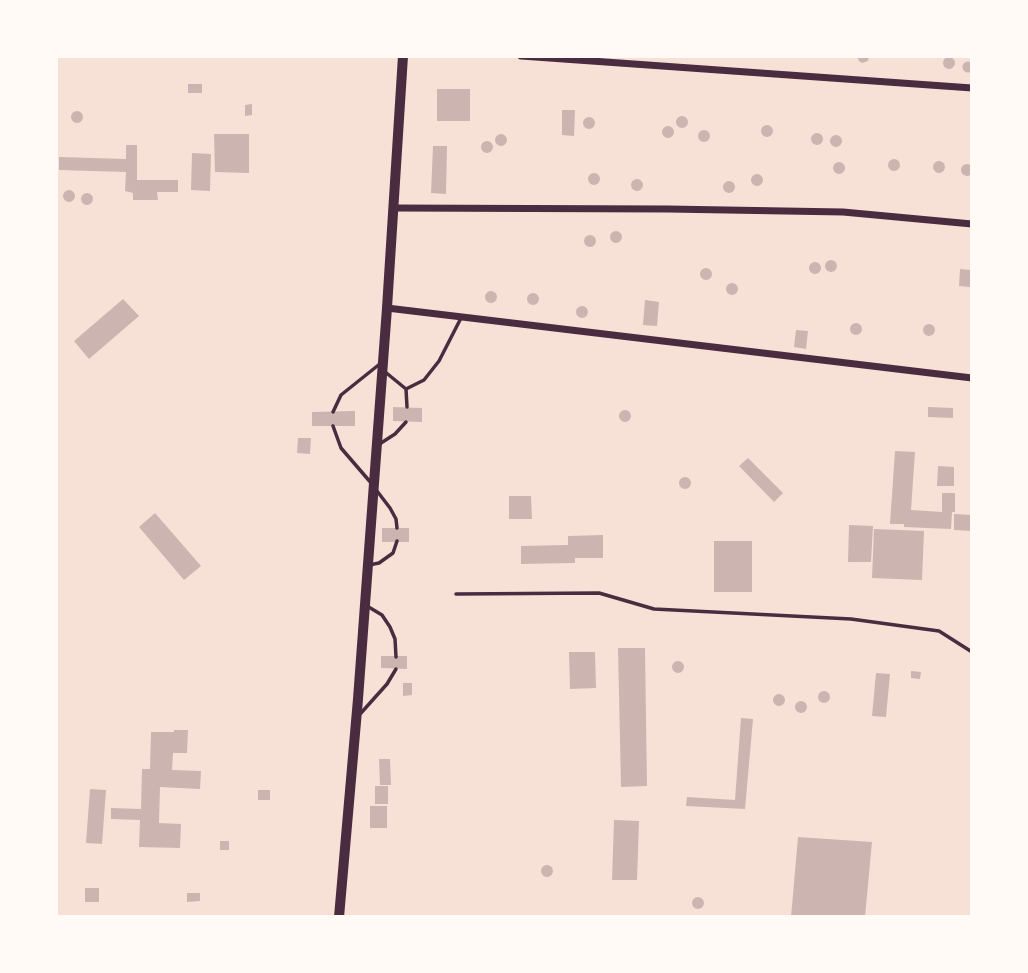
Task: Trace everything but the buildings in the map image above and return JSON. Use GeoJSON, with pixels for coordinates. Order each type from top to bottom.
{"type":"FeatureCollection","features":[{"type":"Feature","properties":{"kind":"main road"},"geometry":{"type":"LineString","coordinates":[[339,917],[374,486],[403,56]]}},
{"type":"Feature","properties":{"kind":"street"},"geometry":{"type":"LineString","coordinates":[[522,56],[972,88]]}},
{"type":"Feature","properties":{"kind":"street"},"geometry":{"type":"LineString","coordinates":[[393,208],[654,208],[843,212],[972,224]]}},
{"type":"Feature","properties":{"kind":"street"},"geometry":{"type":"LineString","coordinates":[[387,308],[972,378]]}},
{"type":"Feature","properties":{"kind":"lane"},"geometry":{"type":"LineString","coordinates":[[406,388],[424,380],[439,361],[461,318]]}},
{"type":"Feature","properties":{"kind":"lane"},"geometry":{"type":"LineString","coordinates":[[333,412],[341,395],[382,366],[406,388],[407,407]]}},
{"type":"Feature","properties":{"kind":"lane"},"geometry":{"type":"LineString","coordinates":[[376,446],[406,422]]}},
{"type":"Feature","properties":{"kind":"lane"},"geometry":{"type":"LineString","coordinates":[[332,426],[341,449],[390,508],[397,528]]}},
{"type":"Feature","properties":{"kind":"lane"},"geometry":{"type":"LineString","coordinates":[[368,565],[379,563],[393,553],[397,541]]}},
{"type":"Feature","properties":{"kind":"lane"},"geometry":{"type":"LineString","coordinates":[[456,594],[598,593],[654,609],[852,619],[939,631],[972,652]]}},
{"type":"Feature","properties":{"kind":"lane"},"geometry":{"type":"LineString","coordinates":[[365,605],[382,615],[390,627],[395,639],[396,657]]}},
{"type":"Feature","properties":{"kind":"lane"},"geometry":{"type":"LineString","coordinates":[[356,717],[387,684],[396,669]]}}]}
